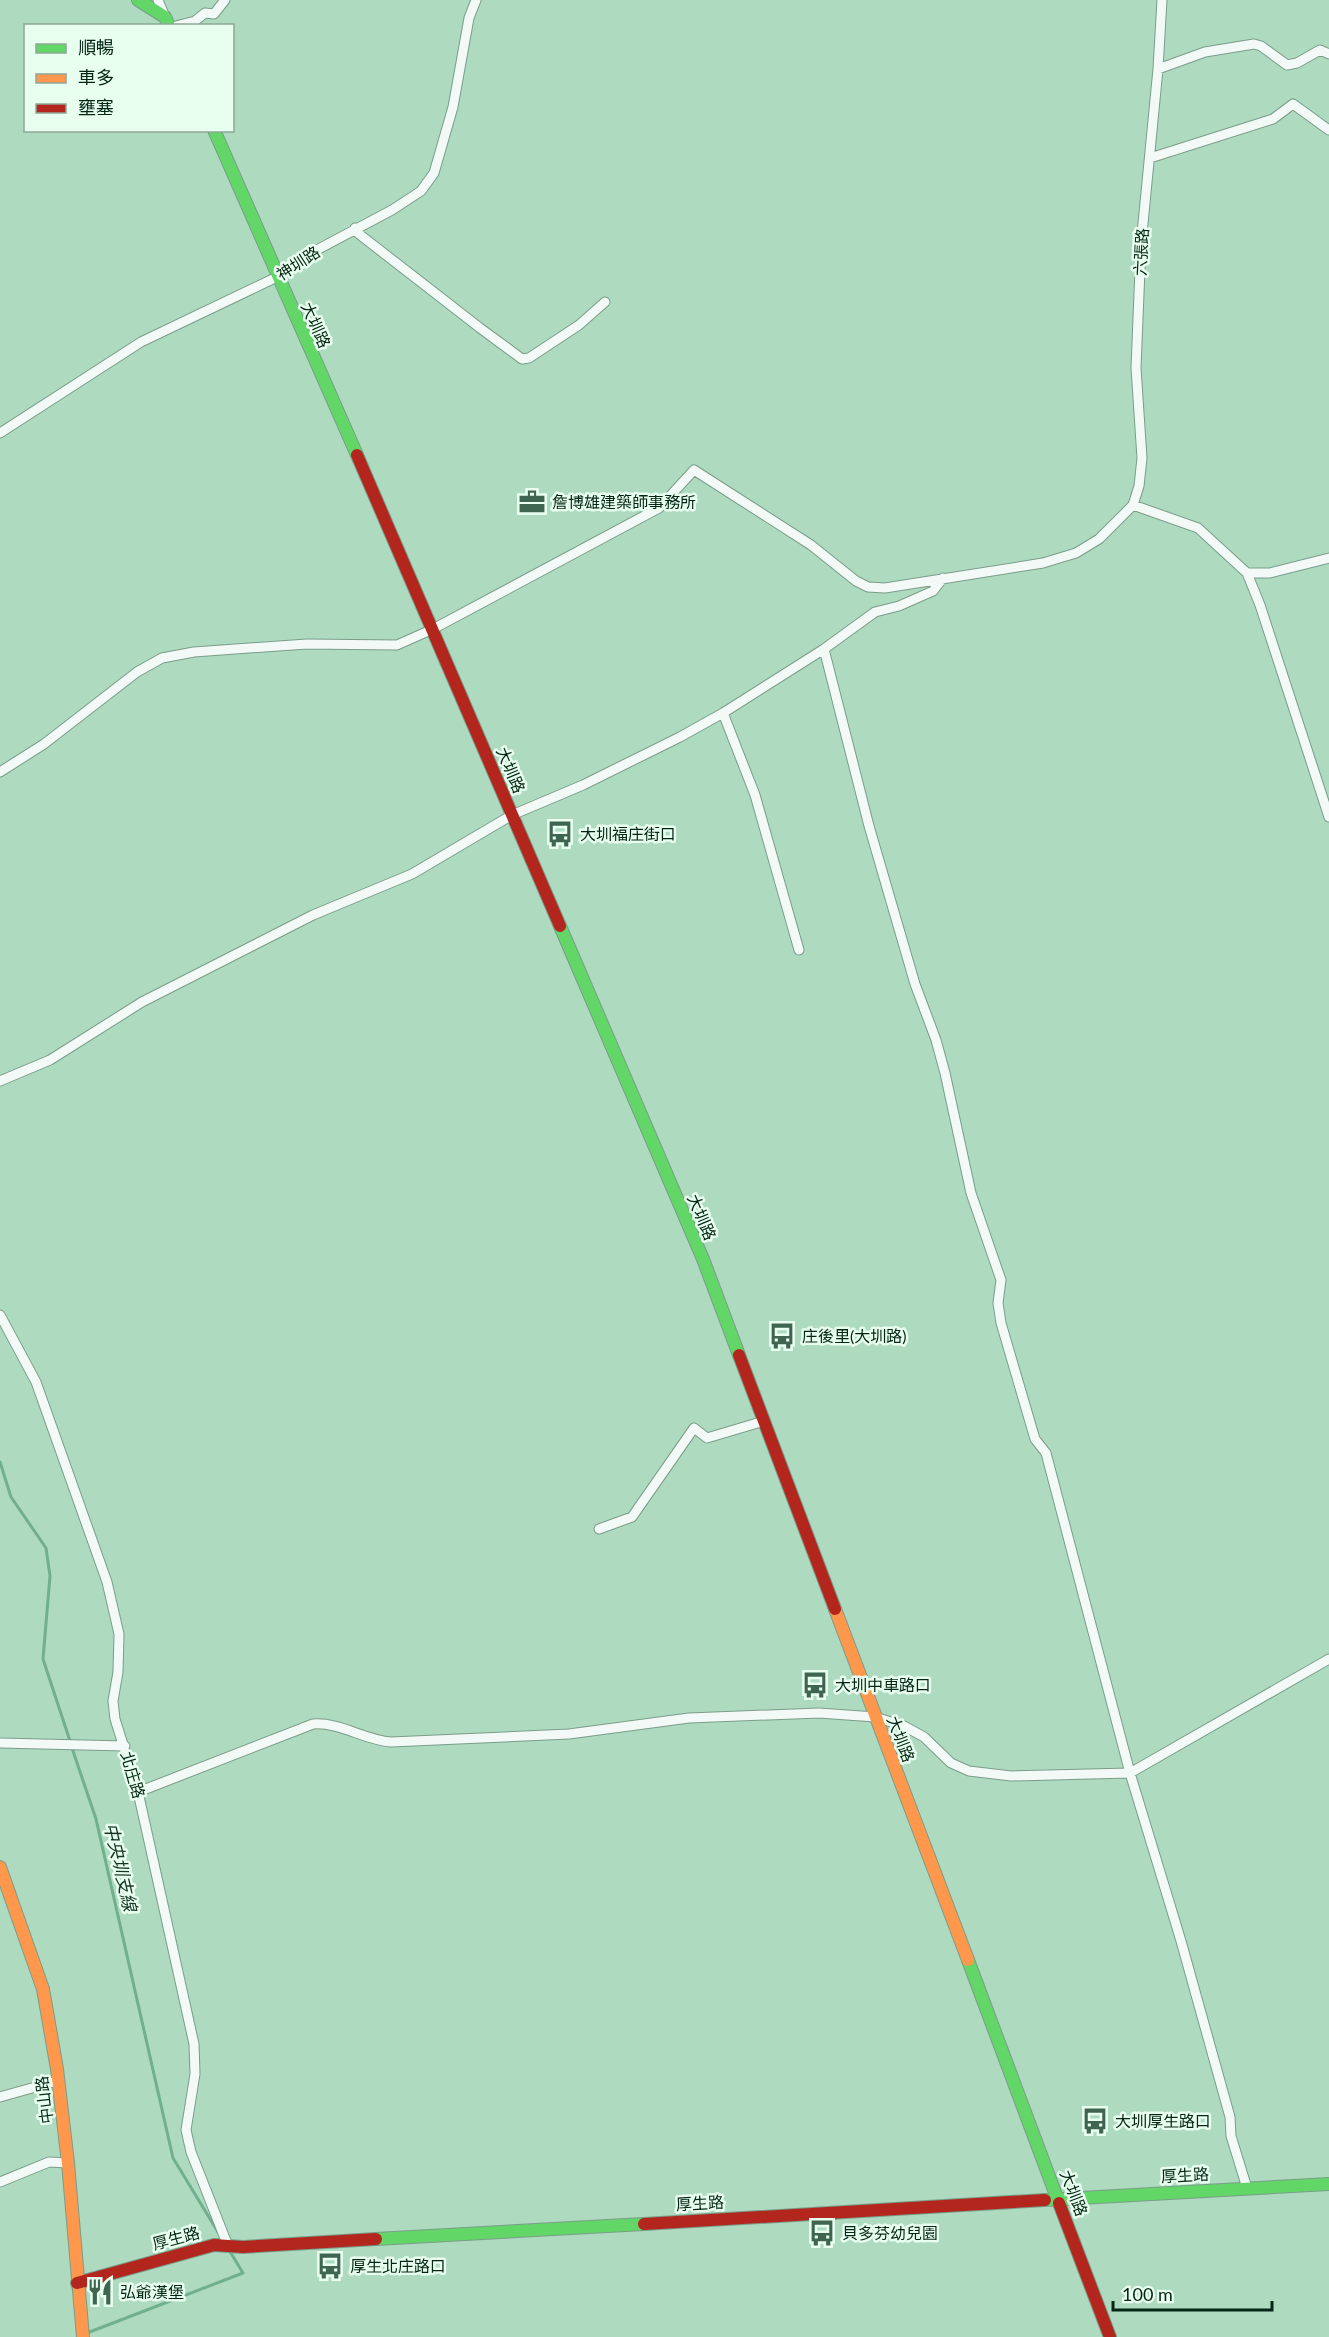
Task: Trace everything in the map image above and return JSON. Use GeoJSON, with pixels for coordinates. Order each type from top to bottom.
{"type":"FeatureCollection","features":[{"type":"Feature","properties":{"kind":"street"},"geometry":{"type":"LineString","coordinates":[[138,0],[167,21]]}},
{"type":"Feature","properties":{"kind":"street"},"geometry":{"type":"LineString","coordinates":[[158,0],[167,21]]}},
{"type":"Feature","properties":{"kind":"street"},"geometry":{"type":"LineString","coordinates":[[184,24],[195,21],[205,13],[214,14],[225,0]]}},
{"type":"Feature","properties":{"kind":"street","name":"神圳路"},"geometry":{"type":"LineString","coordinates":[[0,433],[141,342],[277,277],[311,253],[404,203],[421,191],[435,173],[453,107],[469,18],[476,0]]}},
{"type":"Feature","properties":{"kind":"street","name":"六張路"},"geometry":{"type":"LineString","coordinates":[[1134,505],[1142,458],[1136,368],[1141,244],[1158,69],[1161,0]]}},
{"type":"Feature","properties":{"kind":"street"},"geometry":{"type":"LineString","coordinates":[[1158,69],[1205,52],[1254,44],[1261,46],[1287,65],[1294,65],[1320,50],[1329,54]]}},
{"type":"Feature","properties":{"kind":"street"},"geometry":{"type":"LineString","coordinates":[[1150,158],[1273,119],[1293,104],[1329,130]]}},
{"type":"Feature","properties":{"kind":"street","name":"大圳路"},"geometry":{"type":"LineString","coordinates":[[215,132],[434,629],[703,1259],[1110,2337]]}},
{"type":"Feature","properties":{"kind":"street"},"geometry":{"type":"LineString","coordinates":[[355,228],[359,234],[522,359],[529,358],[579,325],[605,302]]}},
{"type":"Feature","properties":{"kind":"street"},"geometry":{"type":"LineString","coordinates":[[0,772],[44,744],[137,672],[162,658],[194,652],[310,644],[397,645],[434,629],[659,508],[694,470],[811,545],[856,581],[868,587],[885,588],[1043,563],[1076,553],[1099,539],[1134,505],[1198,528],[1247,573],[1264,615],[1329,818]]}},
{"type":"Feature","properties":{"kind":"street"},"geometry":{"type":"LineString","coordinates":[[1247,573],[1270,573],[1329,558]]}},
{"type":"Feature","properties":{"kind":"street"},"geometry":{"type":"LineString","coordinates":[[0,1081],[50,1060],[152,996],[313,915],[412,874],[512,815],[613,771],[723,713],[824,649],[875,612],[898,606],[933,591],[943,578]]}},
{"type":"Feature","properties":{"kind":"street"},"geometry":{"type":"LineString","coordinates":[[824,649],[869,826],[915,984],[945,1073],[971,1193],[1001,1280],[998,1303],[1001,1323],[1035,1439],[1046,1453],[1130,1773],[1182,1941],[1230,2117],[1230,2136],[1247,2188]]}},
{"type":"Feature","properties":{"kind":"street"},"geometry":{"type":"LineString","coordinates":[[723,713],[755,795],[799,950]]}},
{"type":"Feature","properties":{"kind":"street","name":"北庄路"},"geometry":{"type":"LineString","coordinates":[[0,1315],[36,1382],[107,1582],[119,1634],[118,1672],[113,1701],[115,1719],[138,1792],[194,2044],[195,2074],[186,2130],[191,2152],[228,2246]]}},
{"type":"Feature","properties":{"kind":"street"},"geometry":{"type":"LineString","coordinates":[[599,1529],[632,1517],[694,1428],[707,1438],[764,1421]]}},
{"type":"Feature","properties":{"kind":"street"},"geometry":{"type":"LineString","coordinates":[[138,1792],[313,1724],[330,1725],[375,1740],[391,1742],[569,1734],[690,1718],[819,1713],[875,1717],[911,1729],[924,1737],[951,1763],[969,1772],[1011,1776],[1130,1773],[1329,1659]]}},
{"type":"Feature","properties":{"kind":"street"},"geometry":{"type":"LineString","coordinates":[[0,1743],[125,1746]]}},
{"type":"Feature","properties":{"kind":"street","name":"中山路"},"geometry":{"type":"LineString","coordinates":[[0,1867],[43,1989],[68,2163],[83,2331]]}},
{"type":"Feature","properties":{"kind":"street"},"geometry":{"type":"LineString","coordinates":[[0,2097],[57,2081]]}},
{"type":"Feature","properties":{"kind":"street"},"geometry":{"type":"LineString","coordinates":[[0,2182],[49,2162],[68,2163]]}},
{"type":"Feature","properties":{"kind":"street","name":"厚生路"},"geometry":{"type":"LineString","coordinates":[[77,2283],[214,2245],[456,2236],[1058,2198],[1329,2184]]}},
{"type":"Feature","properties":{"kind":"waterway","name":"中央圳支線"},"geometry":{"type":"LineString","coordinates":[[0,1462],[11,1497],[46,1548],[50,1576],[43,1659],[70,1741]]}},
{"type":"Feature","properties":{"kind":"waterway","name":"中央圳支線"},"geometry":{"type":"LineString","coordinates":[[72,1748],[96,1819],[173,2158],[218,2232]]}},
{"type":"Feature","properties":{"kind":"waterway"},"geometry":{"type":"LineString","coordinates":[[87,2333],[243,2273],[229,2250]]}},
{"type":"Feature","properties":{"kind":"traffic: fast"},"geometry":{"type":"LineString","coordinates":[[138,0],[165,17],[168,24]]}},
{"type":"Feature","properties":{"kind":"traffic: fast"},"geometry":{"type":"LineString","coordinates":[[215,132],[357,455]]}},
{"type":"Feature","properties":{"kind":"traffic: fast"},"geometry":{"type":"LineString","coordinates":[[560,926],[703,1259],[739,1355]]}},
{"type":"Feature","properties":{"kind":"traffic: fast"},"geometry":{"type":"LineString","coordinates":[[968,1960],[1059,2203]]}},
{"type":"Feature","properties":{"kind":"traffic: fast"},"geometry":{"type":"LineString","coordinates":[[1045,2200],[1329,2184]]}},
{"type":"Feature","properties":{"kind":"traffic: fast"},"geometry":{"type":"LineString","coordinates":[[376,2239],[644,2224]]}},
{"type":"Feature","properties":{"kind":"traffic: slow"},"geometry":{"type":"LineString","coordinates":[[835,1609],[968,1960]]}},
{"type":"Feature","properties":{"kind":"traffic: slow"},"geometry":{"type":"LineString","coordinates":[[0,1867],[43,1989],[57,2069],[68,2163],[83,2337]]}},
{"type":"Feature","properties":{"kind":"traffic: jam"},"geometry":{"type":"LineString","coordinates":[[357,455],[560,926]]}},
{"type":"Feature","properties":{"kind":"traffic: jam"},"geometry":{"type":"LineString","coordinates":[[739,1355],[835,1609]]}},
{"type":"Feature","properties":{"kind":"traffic: jam"},"geometry":{"type":"LineString","coordinates":[[644,2224],[1045,2200]]}},
{"type":"Feature","properties":{"kind":"traffic: jam"},"geometry":{"type":"LineString","coordinates":[[1059,2203],[1110,2337]]}},
{"type":"Feature","properties":{"kind":"traffic: jam"},"geometry":{"type":"LineString","coordinates":[[77,2283],[214,2245],[243,2247],[376,2239]]}},
{"type":"Feature","properties":{"kind":"place","name":"詹博雄建築師事務所"},"geometry":{"type":"Point","coordinates":[532,502]}},
{"type":"Feature","properties":{"kind":"place","name":"大圳福庄街口"},"geometry":{"type":"Point","coordinates":[560,834]}},
{"type":"Feature","properties":{"kind":"place","name":"庄後里(大圳路)"},"geometry":{"type":"Point","coordinates":[782,1336]}},
{"type":"Feature","properties":{"kind":"place","name":"大圳中車路口"},"geometry":{"type":"Point","coordinates":[815,1685]}},
{"type":"Feature","properties":{"kind":"place","name":"大圳厚生路口"},"geometry":{"type":"Point","coordinates":[1095,2121]}},
{"type":"Feature","properties":{"kind":"place","name":"貝多芬幼兒園"},"geometry":{"type":"Point","coordinates":[822,2233]}},
{"type":"Feature","properties":{"kind":"place","name":"厚生北庄路口"},"geometry":{"type":"Point","coordinates":[330,2266]}},
{"type":"Feature","properties":{"kind":"place","name":"弘爺漢堡"},"geometry":{"type":"Point","coordinates":[100,2292]}}]}
